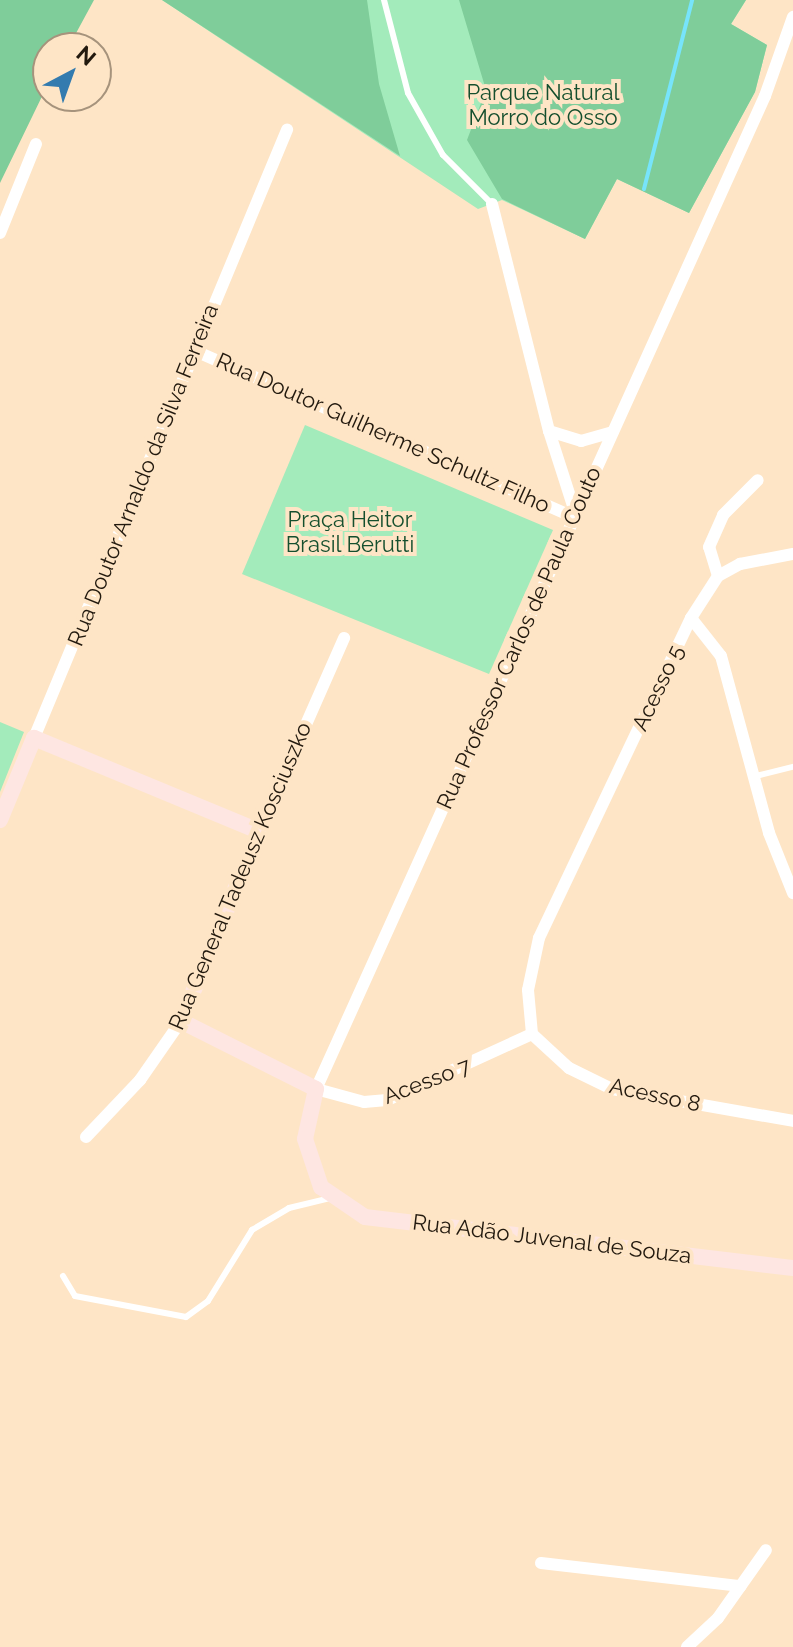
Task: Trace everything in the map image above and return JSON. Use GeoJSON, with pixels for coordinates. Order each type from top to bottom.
{"type":"FeatureCollection","features":[{"type":"Feature","properties":{"kind":"street","name":"Rua Professor Carlos de Paula Couto"},"geometry":{"type":"LineString","coordinates":[[328,1192],[305,1139],[316,1089],[765,96],[793,17]]}},
{"type":"Feature","properties":{"kind":"street","name":"Rua Doutor Arnaldo da Silva Ferreira"},"geometry":{"type":"LineString","coordinates":[[0,820],[287,130]]}},
{"type":"Feature","properties":{"kind":"street"},"geometry":{"type":"LineString","coordinates":[[0,233],[36,144]]}},
{"type":"Feature","properties":{"kind":"street"},"geometry":{"type":"LineString","coordinates":[[492,204],[549,431],[574,514]]}},
{"type":"Feature","properties":{"kind":"street","name":"Rua Doutor Guilherme Schultz Filho"},"geometry":{"type":"LineString","coordinates":[[193,350],[574,514]]}},
{"type":"Feature","properties":{"kind":"street"},"geometry":{"type":"LineString","coordinates":[[549,431],[581,441],[613,432]]}},
{"type":"Feature","properties":{"kind":"street"},"geometry":{"type":"LineString","coordinates":[[718,576],[709,547],[723,515],[758,480]]}},
{"type":"Feature","properties":{"kind":"street"},"geometry":{"type":"LineString","coordinates":[[691,618],[718,576],[740,564],[793,554]]}},
{"type":"Feature","properties":{"kind":"street","name":"Acesso 5"},"geometry":{"type":"LineString","coordinates":[[532,1034],[528,990],[539,938],[691,618],[721,656],[769,833],[793,893]]}},
{"type":"Feature","properties":{"kind":"street","name":"Rua General Tadeusz Kosciuszko"},"geometry":{"type":"LineString","coordinates":[[86,1137],[140,1080],[181,1021],[259,831],[344,638]]}},
{"type":"Feature","properties":{"kind":"street"},"geometry":{"type":"LineString","coordinates":[[34,738],[259,831]]}},
{"type":"Feature","properties":{"kind":"street"},"geometry":{"type":"LineString","coordinates":[[181,1021],[316,1089]]}},
{"type":"Feature","properties":{"kind":"street","name":"Acesso 7"},"geometry":{"type":"LineString","coordinates":[[316,1089],[364,1102],[387,1100],[532,1034]]}},
{"type":"Feature","properties":{"kind":"street","name":"Acesso 8"},"geometry":{"type":"LineString","coordinates":[[532,1034],[569,1068],[612,1089],[793,1121]]}},
{"type":"Feature","properties":{"kind":"street","name":"Rua Adão Juvenal de Souza"},"geometry":{"type":"LineString","coordinates":[[328,1192],[365,1217],[793,1268]]}},
{"type":"Feature","properties":{"kind":"street"},"geometry":{"type":"LineString","coordinates":[[687,1647],[741,1586],[766,1550]]}},
{"type":"Feature","properties":{"kind":"street"},"geometry":{"type":"LineString","coordinates":[[541,1563],[741,1586]]}},
{"type":"Feature","properties":{"kind":"lane"},"geometry":{"type":"LineString","coordinates":[[384,0],[408,93],[443,155],[492,204]]}},
{"type":"Feature","properties":{"kind":"lane"},"geometry":{"type":"LineString","coordinates":[[756,776],[793,767]]}},
{"type":"Feature","properties":{"kind":"lane"},"geometry":{"type":"LineString","coordinates":[[63,1276],[77,1297],[186,1317],[208,1301],[252,1230],[289,1208],[328,1192]]}},
{"type":"Feature","properties":{"kind":"green space"},"geometry":{"type":"Polygon","coordinates":[[[0,0],[94,0],[77,32],[32,32],[32,112],[34,112],[0,183],[0,0]]]}},
{"type":"Feature","properties":{"kind":"green space","name":"Parque Natural Morro do Osso"},"geometry":{"type":"Polygon","coordinates":[[[162,0],[746,0],[731,24],[767,45],[755,92],[689,213],[617,179],[585,239],[502,200],[478,209],[162,0]]]}},
{"type":"Feature","properties":{"kind":"green space"},"geometry":{"type":"Polygon","coordinates":[[[162,0],[367,0],[379,84],[400,156],[162,0]]]}},
{"type":"Feature","properties":{"kind":"green space","name":"Parque Natural Morro do Osso"},"geometry":{"type":"Polygon","coordinates":[[[459,0],[746,0],[731,24],[767,45],[755,92],[689,213],[617,179],[585,239],[502,199],[467,140],[486,90],[459,0]]]}},
{"type":"Feature","properties":{"kind":"green space","name":"Praça Heitor Brasil Berutti"},"geometry":{"type":"Polygon","coordinates":[[[305,425],[553,530],[489,674],[242,574],[305,425]]]}},
{"type":"Feature","properties":{"kind":"green space"},"geometry":{"type":"Polygon","coordinates":[[[0,722],[24,732],[0,792],[0,722]]]}},
{"type":"Feature","properties":{"kind":"waterway"},"geometry":{"type":"LineString","coordinates":[[644,189],[692,0]]}}]}
